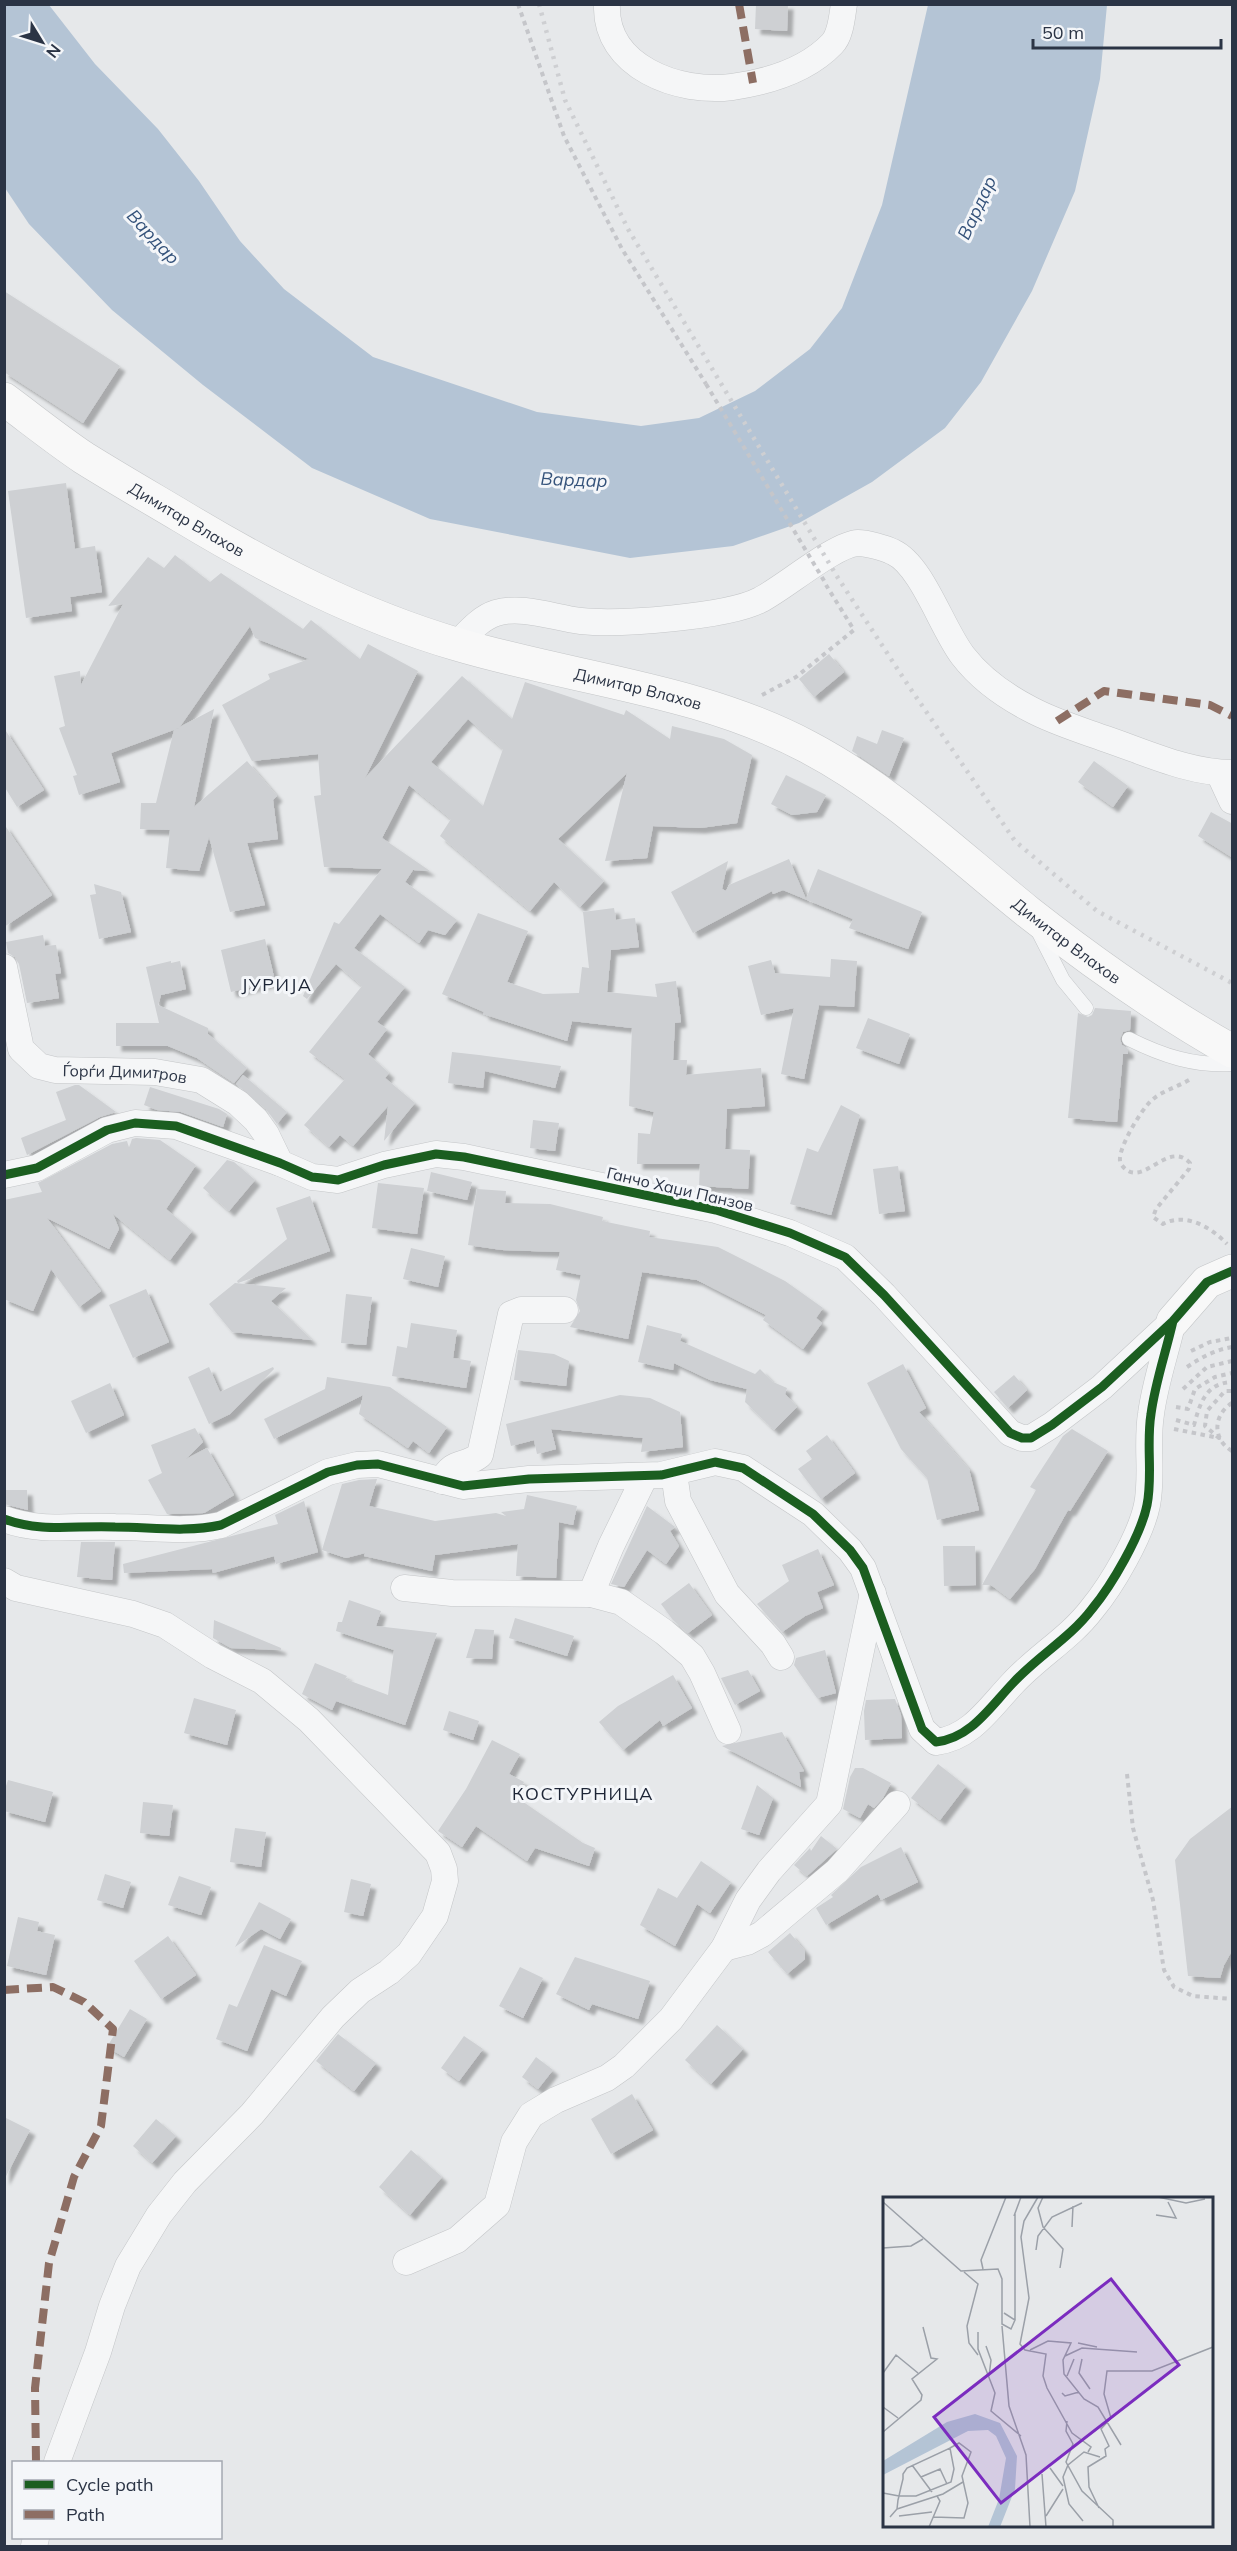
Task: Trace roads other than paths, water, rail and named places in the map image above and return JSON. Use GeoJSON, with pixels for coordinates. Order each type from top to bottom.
{"type":"FeatureCollection","features":[{"type":"Feature","properties":{"kind":"main road","name":"Димитар Влахов"},"geometry":{"type":"LineString","coordinates":[[4,399],[82,457],[257,561],[379,618],[457,644],[713,707],[770,729],[810,748],[903,809],[1030,913],[1186,1025],[1220,1058]]}},
{"type":"Feature","properties":{"kind":"main road"},"geometry":{"type":"LineString","coordinates":[[1173,1322],[1207,1281],[1233,1270]]}},
{"type":"Feature","properties":{"kind":"street"},"geometry":{"type":"LineString","coordinates":[[607,4],[606,20],[620,50],[642,69],[668,81],[730,87],[777,77],[804,64],[834,42],[842,21],[844,4]]}},
{"type":"Feature","properties":{"kind":"street"},"geometry":{"type":"LineString","coordinates":[[457,644],[479,623],[495,613],[514,611],[581,621],[630,622],[711,613],[739,607],[758,602],[818,562],[858,543],[894,552],[909,564],[918,575],[948,635],[976,672],[1029,709],[1056,721],[1178,764],[1226,773],[1233,801]]}},
{"type":"Feature","properties":{"kind":"street","name":"Ѓорѓи Димитров"},"geometry":{"type":"LineString","coordinates":[[4,967],[21,1048],[39,1066],[55,1070],[155,1072],[201,1080],[238,1103],[256,1120],[280,1162]]}},
{"type":"Feature","properties":{"kind":"street"},"geometry":{"type":"LineString","coordinates":[[4,1175],[37,1168],[107,1130],[135,1123],[176,1126],[280,1162]]}},
{"type":"Feature","properties":{"kind":"street","name":"Ганчо Хаџи Панзов"},"geometry":{"type":"LineString","coordinates":[[280,1162],[312,1177],[339,1180],[384,1165],[436,1154],[464,1156],[717,1210],[790,1233],[844,1257],[868,1278],[988,1411],[1010,1433],[1022,1438],[1031,1438],[1077,1407],[1173,1322]]}},
{"type":"Feature","properties":{"kind":"street"},"geometry":{"type":"LineString","coordinates":[[442,1481],[448,1469],[471,1462],[480,1455],[511,1314],[521,1310],[564,1310]]}},
{"type":"Feature","properties":{"kind":"street"},"geometry":{"type":"LineString","coordinates":[[4,1519],[41,1529],[112,1526],[202,1529],[221,1525],[328,1472],[357,1465],[378,1464],[463,1486],[529,1479],[645,1476],[674,1473],[715,1462],[744,1468],[813,1514],[850,1550],[863,1568],[922,1729],[936,1742],[950,1741],[969,1729],[993,1707],[1012,1683],[1064,1640],[1093,1609],[1133,1540],[1147,1504],[1151,1414],[1173,1322]]}},
{"type":"Feature","properties":{"kind":"street"},"geometry":{"type":"LineString","coordinates":[[674,1473],[678,1501],[727,1594],[782,1657]]}},
{"type":"Feature","properties":{"kind":"street"},"geometry":{"type":"LineString","coordinates":[[591,1594],[610,1546],[645,1476]]}},
{"type":"Feature","properties":{"kind":"street"},"geometry":{"type":"LineString","coordinates":[[4,1581],[16,1588],[133,1614],[165,1625],[213,1656],[262,1681],[309,1720],[438,1853],[444,1869],[445,1881],[435,1916],[409,1954],[389,1972],[360,1991],[333,2017],[252,2114],[184,2182],[159,2215],[128,2266],[58,2461]]}},
{"type":"Feature","properties":{"kind":"street"},"geometry":{"type":"LineString","coordinates":[[404,1588],[452,1593],[591,1594],[621,1602],[664,1632],[692,1656],[728,1731]]}},
{"type":"Feature","properties":{"kind":"street"},"geometry":{"type":"LineString","coordinates":[[406,2262],[457,2240],[497,2205],[514,2142],[531,2115],[556,2100],[607,2078],[624,2066],[671,2019],[724,1948],[748,1900],[769,1871],[829,1804],[873,1593]]}},
{"type":"Feature","properties":{"kind":"street"},"geometry":{"type":"LineString","coordinates":[[724,1948],[747,1942],[762,1934],[837,1871],[897,1804]]}},
{"type":"Feature","properties":{"kind":"lane"},"geometry":{"type":"LineString","coordinates":[[1030,913],[1063,980],[1086,1008]]}},
{"type":"Feature","properties":{"kind":"lane"},"geometry":{"type":"LineString","coordinates":[[1129,1039],[1157,1054],[1179,1060],[1220,1058],[1233,1064]]}},
{"type":"Feature","properties":{"kind":"water","name":"Вардар"},"geometry":{"type":"Polygon","coordinates":[[[4,5],[49,5],[95,64],[158,129],[199,181],[240,241],[284,289],[373,357],[537,412],[641,426],[699,418],[755,391],[810,349],[842,308],[882,205],[928,5],[1107,5],[1100,79],[1075,191],[1032,291],[981,382],[945,428],[872,482],[799,523],[733,546],[630,558],[430,519],[312,468],[203,385],[112,310],[29,224],[5,188],[4,5]]]}},
{"type":"Feature","properties":{"kind":"railway"},"geometry":{"type":"LineString","coordinates":[[539,4],[565,100],[628,229],[838,578],[1015,841],[1097,911],[1232,983]]}},
{"type":"Feature","properties":{"kind":"district","name":"ЈУРИЈА"},"geometry":{"type":"Point","coordinates":[277,985]}},
{"type":"Feature","properties":{"kind":"district","name":"КОСТУРНИЦА"},"geometry":{"type":"Point","coordinates":[583,1794]}}]}
